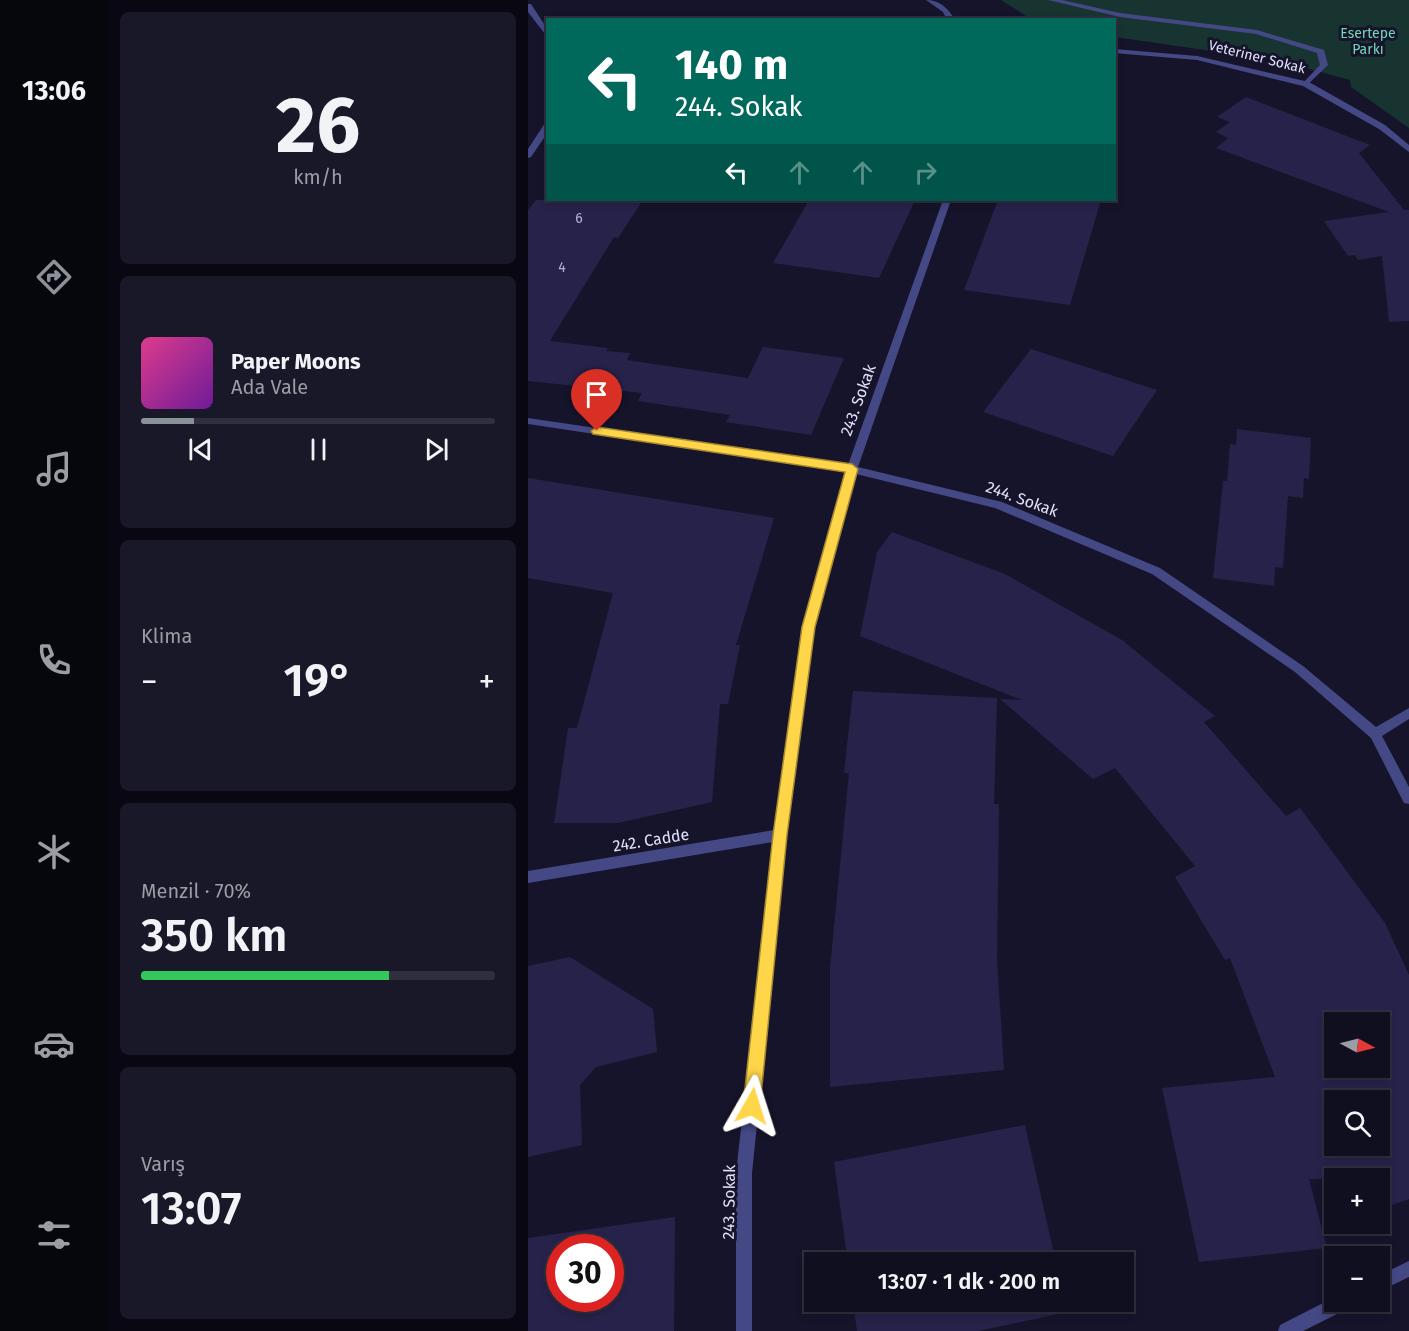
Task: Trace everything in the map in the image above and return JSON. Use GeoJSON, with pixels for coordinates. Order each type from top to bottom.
{"type":"FeatureCollection","features":[{"type":"Feature","properties":{"kind":"street"},"geometry":{"type":"LineString","coordinates":[[930,0],[946,11],[950,18]]}},
{"type":"Feature","properties":{"kind":"street"},"geometry":{"type":"LineString","coordinates":[[1052,0],[1120,15],[1257,32],[1321,52],[1324,65],[1306,84]]}},
{"type":"Feature","properties":{"kind":"street"},"geometry":{"type":"LineString","coordinates":[[528,6],[546,33]]}},
{"type":"Feature","properties":{"kind":"street","name":"Veteriner Sokak"},"geometry":{"type":"LineString","coordinates":[[1116,51],[1197,58],[1306,84],[1382,128],[1409,149]]}},
{"type":"Feature","properties":{"kind":"street"},"geometry":{"type":"LineString","coordinates":[[528,155],[546,128]]}},
{"type":"Feature","properties":{"kind":"street","name":"243. Sokak"},"geometry":{"type":"LineString","coordinates":[[744,1331],[744,1173],[780,835],[809,627],[852,469],[947,201]]}},
{"type":"Feature","properties":{"kind":"street","name":"244. Sokak"},"geometry":{"type":"LineString","coordinates":[[528,421],[852,469],[998,505],[1156,571],[1299,669],[1375,734],[1409,799]]}},
{"type":"Feature","properties":{"kind":"street"},"geometry":{"type":"LineString","coordinates":[[1375,734],[1409,713]]}},
{"type":"Feature","properties":{"kind":"street","name":"242. Cadde"},"geometry":{"type":"LineString","coordinates":[[528,878],[780,835]]}},
{"type":"Feature","properties":{"kind":"street"},"geometry":{"type":"LineString","coordinates":[[1390,1279],[1409,1269]]}},
{"type":"Feature","properties":{"kind":"street"},"geometry":{"type":"LineString","coordinates":[[1286,1331],[1324,1312]]}},
{"type":"Feature","properties":{"kind":"green space","name":"Esertepe Parkı"},"geometry":{"type":"Polygon","coordinates":[[[1001,0],[1409,0],[1409,128],[1351,87],[1350,80],[1280,61],[1116,37],[1116,18],[1029,18],[1001,0]]]}},
{"type":"Feature","properties":{"kind":"building"},"geometry":{"type":"Polygon","coordinates":[[[1246,97],[1370,145],[1359,153],[1404,210],[1409,210],[1409,321],[1389,322],[1382,256],[1358,260],[1355,255],[1348,256],[1324,221],[1389,212],[1216,148],[1228,138],[1216,132],[1230,122],[1217,117],[1246,97]]]}},
{"type":"Feature","properties":{"kind":"building"},"geometry":{"type":"Polygon","coordinates":[[[536,200],[642,201],[618,238],[614,237],[550,341],[630,353],[627,360],[748,378],[763,347],[844,358],[811,435],[726,422],[730,415],[638,401],[642,393],[528,381],[528,210],[536,200]]]}},
{"type":"Feature","properties":{"kind":"building"},"geometry":{"type":"Polygon","coordinates":[[[808,201],[915,201],[879,278],[773,263],[808,201]]]}},
{"type":"Feature","properties":{"kind":"building"},"geometry":{"type":"Polygon","coordinates":[[[998,201],[1101,201],[1070,305],[964,290],[998,201]]]}},
{"type":"Feature","properties":{"kind":"building"},"geometry":{"type":"Polygon","coordinates":[[[1031,349],[1157,390],[1113,456],[983,412],[1031,349]]]}},
{"type":"Feature","properties":{"kind":"building"},"geometry":{"type":"Polygon","coordinates":[[[1237,429],[1311,438],[1309,479],[1304,478],[1303,498],[1288,496],[1283,568],[1275,567],[1274,586],[1213,578],[1223,481],[1227,481],[1230,444],[1236,445],[1237,429]]]}},
{"type":"Feature","properties":{"kind":"building"},"geometry":{"type":"Polygon","coordinates":[[[528,478],[774,518],[736,645],[740,645],[728,704],[720,704],[712,802],[618,823],[554,823],[568,728],[577,728],[613,593],[528,578],[528,478]]]}},
{"type":"Feature","properties":{"kind":"building"},"geometry":{"type":"Polygon","coordinates":[[[892,532],[1005,574],[1122,640],[1215,716],[1204,722],[1286,816],[1300,808],[1385,923],[1409,975],[1409,1199],[1390,1206],[1390,1168],[1324,1168],[1324,1179],[1309,1179],[1326,1246],[1324,1248],[1199,1262],[1162,1088],[1275,1077],[1230,958],[1225,960],[1175,877],[1195,866],[1115,768],[1093,779],[1000,699],[1022,700],[860,636],[877,552],[892,532]]]}},
{"type":"Feature","properties":{"kind":"building"},"geometry":{"type":"Polygon","coordinates":[[[853,691],[997,698],[994,804],[999,804],[997,959],[1004,1070],[830,1087],[830,968],[849,773],[844,773],[853,691]]]}},
{"type":"Feature","properties":{"kind":"building"},"geometry":{"type":"Polygon","coordinates":[[[570,957],[653,1009],[657,1052],[596,1067],[580,1085],[582,1145],[528,1157],[528,966],[570,957]]]}},
{"type":"Feature","properties":{"kind":"building"},"geometry":{"type":"Polygon","coordinates":[[[1025,1125],[1054,1252],[846,1252],[834,1162],[1025,1125]]]}},
{"type":"Feature","properties":{"kind":"building"},"geometry":{"type":"Polygon","coordinates":[[[675,1217],[674,1331],[528,1331],[528,1238],[546,1235],[546,1312],[624,1312],[624,1234],[556,1234],[675,1217]]]}},
{"type":"Feature","properties":{"kind":"building"},"geometry":{"type":"Polygon","coordinates":[[[854,1312],[1067,1312],[978,1331],[857,1331],[854,1312]]]}},
{"type":"Feature","properties":{"kind":"route"},"geometry":{"type":"LineString","coordinates":[[597,431],[852,469],[809,627],[780,835],[752,1106]]}}]}
